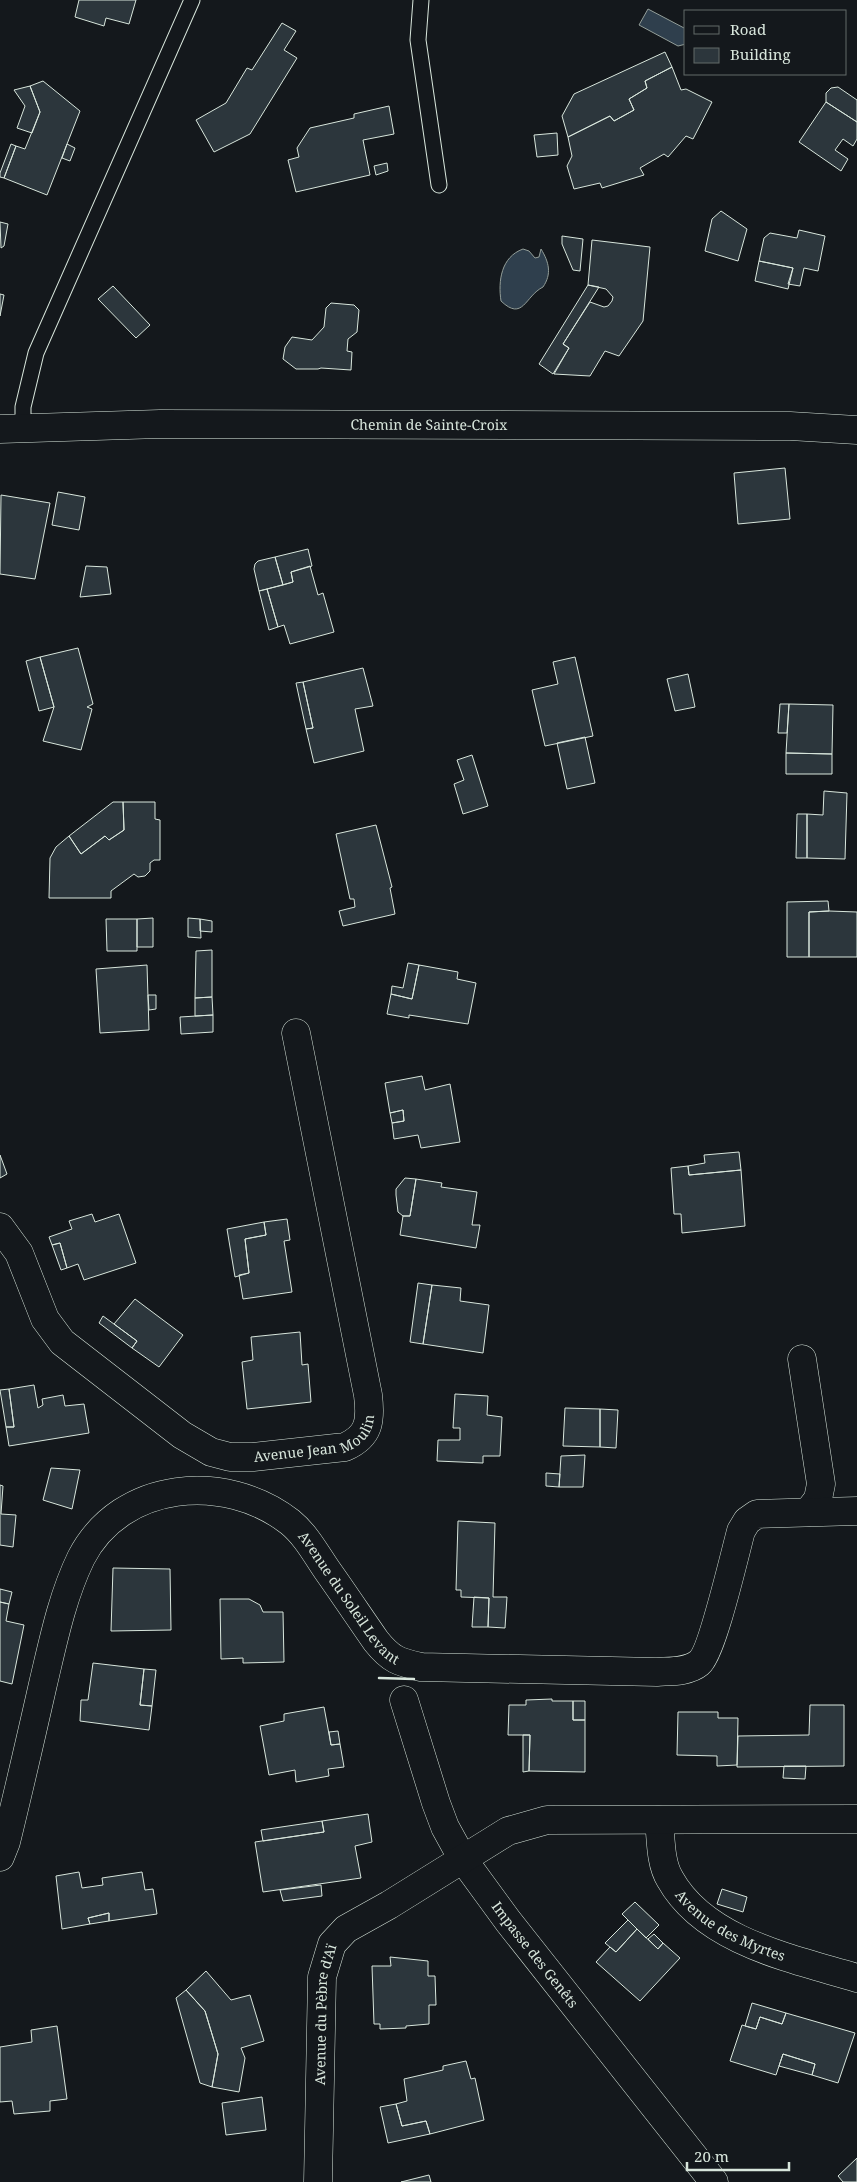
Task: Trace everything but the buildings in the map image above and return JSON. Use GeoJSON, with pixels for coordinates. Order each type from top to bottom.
{"type":"FeatureCollection","features":[{"type":"Feature","properties":{"kind":"street","name":"Chemin de Sainte-Croix"},"geometry":{"type":"LineString","coordinates":[[12,429],[180,424],[790,426],[857,430]]}},
{"type":"Feature","properties":{"kind":"street","name":"Avenue Jean Moulin"},"geometry":{"type":"LineString","coordinates":[[0,1227],[19,1253],[46,1319],[62,1342],[182,1435],[211,1452],[230,1457],[253,1458],[345,1447],[358,1442],[366,1429],[371,1415],[368,1395],[296,1033]]}},
{"type":"Feature","properties":{"kind":"street"},"geometry":{"type":"LineString","coordinates":[[802,1359],[821,1484],[818,1499],[808,1512]]}},
{"type":"Feature","properties":{"kind":"street","name":"Avenue du Soleil Levant"},"geometry":{"type":"LineString","coordinates":[[0,1857],[6,1842],[60,1614],[82,1557],[97,1535],[118,1514],[142,1500],[175,1491],[220,1492],[257,1502],[290,1523],[307,1541],[376,1642],[387,1654],[400,1663],[421,1667],[648,1672],[686,1669],[700,1663],[710,1643],[742,1531],[748,1521],[757,1514],[857,1511]]}},
{"type":"Feature","properties":{"kind":"street","name":"Impasse des Genêts"},"geometry":{"type":"LineString","coordinates":[[404,1700],[436,1803],[445,1826],[462,1858],[508,1921],[714,2182]]}},
{"type":"Feature","properties":{"kind":"street"},"geometry":{"type":"LineString","coordinates":[[462,1858],[508,1831],[547,1820],[857,1819]]}},
{"type":"Feature","properties":{"kind":"street","name":"Avenue des Myrtes"},"geometry":{"type":"LineString","coordinates":[[660,1820],[664,1861],[669,1879],[685,1899],[708,1920],[721,1930],[754,1946],[857,1978]]}},
{"type":"Feature","properties":{"kind":"street","name":"Avenue du Pèbre d'Aï"},"geometry":{"type":"LineString","coordinates":[[318,2182],[322,1976],[332,1944],[346,1929],[389,1905],[462,1858]]}},
{"type":"Feature","properties":{"kind":"lane"},"geometry":{"type":"LineString","coordinates":[[12,429],[23,407],[36,353],[192,0]]}},
{"type":"Feature","properties":{"kind":"lane"},"geometry":{"type":"LineString","coordinates":[[421,0],[418,40],[439,185]]}},
{"type":"Feature","properties":{"kind":"water"},"geometry":{"type":"Polygon","coordinates":[[[648,9],[684,28],[684,44],[678,46],[639,25],[648,9]]]}},
{"type":"Feature","properties":{"kind":"water"},"geometry":{"type":"Polygon","coordinates":[[[523,249],[529,251],[535,258],[539,257],[541,249],[548,263],[548,277],[543,287],[524,305],[514,309],[501,301],[501,278],[510,258],[523,249]]]}},
{"type":"Feature","properties":{"kind":"wall"},"geometry":{"type":"LineString","coordinates":[[379,1678],[414,1679]]}}]}
